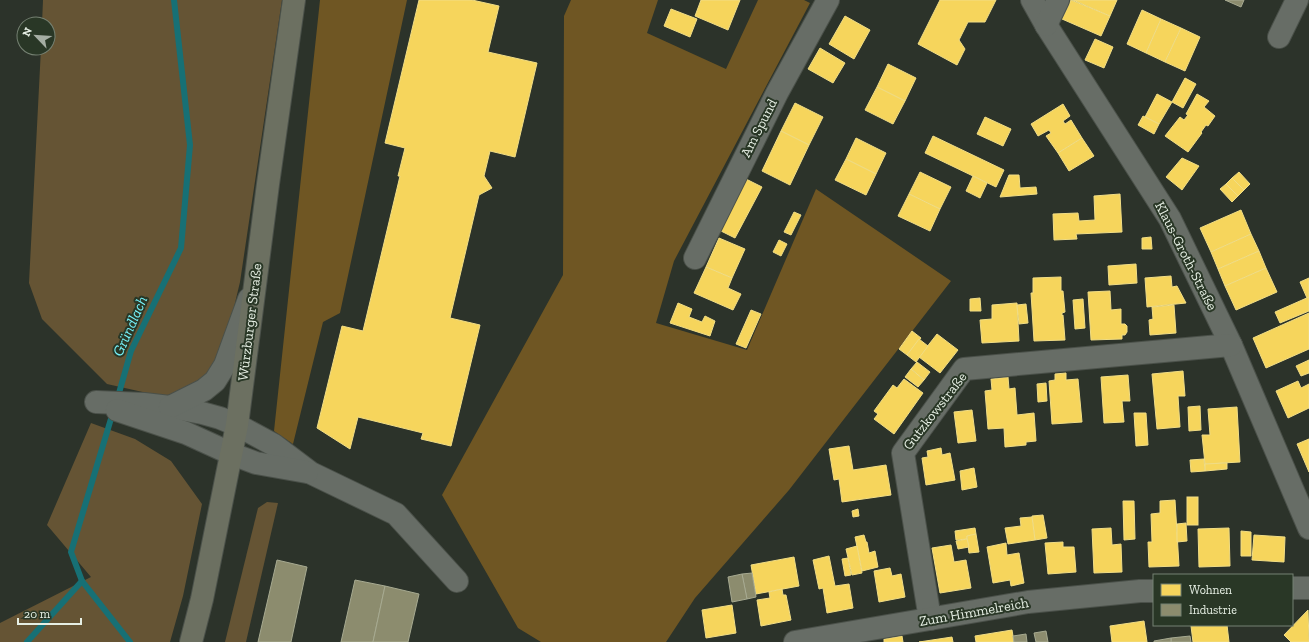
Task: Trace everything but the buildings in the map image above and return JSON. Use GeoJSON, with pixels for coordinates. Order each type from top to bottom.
{"type":"FeatureCollection","features":[{"type":"Feature","properties":{"kind":"main road","name":"Würzburger Straße"},"geometry":{"type":"LineString","coordinates":[[191,642],[202,599],[237,425],[294,0]]}},
{"type":"Feature","properties":{"kind":"street","name":"Am Spund"},"geometry":{"type":"LineString","coordinates":[[695,258],[777,93],[828,0]]}},
{"type":"Feature","properties":{"kind":"street","name":"Klaus-Groth-Straße"},"geometry":{"type":"LineString","coordinates":[[1032,0],[1046,25],[1170,219],[1232,345],[1309,528]]}},
{"type":"Feature","properties":{"kind":"street"},"geometry":{"type":"LineString","coordinates":[[1046,25],[1058,0]]}},
{"type":"Feature","properties":{"kind":"street"},"geometry":{"type":"LineString","coordinates":[[1279,37],[1297,0]]}},
{"type":"Feature","properties":{"kind":"street"},"geometry":{"type":"LineString","coordinates":[[142,411],[170,407],[204,390],[215,381],[225,365],[255,282]]}},
{"type":"Feature","properties":{"kind":"street","name":"Gutzkowstraße"},"geometry":{"type":"LineString","coordinates":[[930,619],[903,453],[964,369],[1232,345]]}},
{"type":"Feature","properties":{"kind":"street"},"geometry":{"type":"LineString","coordinates":[[90,400],[142,411],[232,454],[256,463],[311,473]]}},
{"type":"Feature","properties":{"kind":"street"},"geometry":{"type":"LineString","coordinates":[[170,407],[202,413],[237,425],[274,445],[311,473],[396,514],[458,581]]}},
{"type":"Feature","properties":{"kind":"street"},"geometry":{"type":"LineString","coordinates":[[1293,588],[1309,588]]}},
{"type":"Feature","properties":{"kind":"street","name":"Zum Himmelreich"},"geometry":{"type":"LineString","coordinates":[[795,642],[1028,602],[1153,591]]}},
{"type":"Feature","properties":{"kind":"shaded area"},"geometry":{"type":"Polygon","coordinates":[[[43,0],[282,0],[240,282],[225,345],[204,378],[170,395],[156,395],[107,384],[42,319],[29,283],[41,56],[56,56],[56,16],[42,16],[43,0]]]}},
{"type":"Feature","properties":{"kind":"shaded area"},"geometry":{"type":"Polygon","coordinates":[[[320,0],[407,0],[340,313],[323,322],[293,444],[274,431],[320,0]]]}},
{"type":"Feature","properties":{"kind":"shaded area"},"geometry":{"type":"Polygon","coordinates":[[[571,0],[658,0],[647,33],[726,69],[758,0],[804,0],[810,3],[674,261],[656,323],[747,350],[816,189],[951,281],[789,490],[695,598],[666,642],[541,642],[518,628],[442,495],[563,275],[564,16],[571,0]]]}},
{"type":"Feature","properties":{"kind":"shaded area"},"geometry":{"type":"Polygon","coordinates":[[[91,423],[135,439],[171,461],[202,504],[183,596],[170,642],[0,642],[0,623],[91,577],[47,525],[91,423]]]}},
{"type":"Feature","properties":{"kind":"shaded area"},"geometry":{"type":"Polygon","coordinates":[[[267,502],[278,503],[246,642],[225,642],[258,508],[267,502]]]}},
{"type":"Feature","properties":{"kind":"waterway","name":"Gründlach"},"geometry":{"type":"LineString","coordinates":[[117,400],[131,351],[181,248],[190,145],[174,0]]}},
{"type":"Feature","properties":{"kind":"waterway","name":"Gründlach"},"geometry":{"type":"LineString","coordinates":[[113,412],[71,552],[82,581],[130,642]]}},
{"type":"Feature","properties":{"kind":"waterway"},"geometry":{"type":"LineString","coordinates":[[27,642],[82,581]]}}]}
